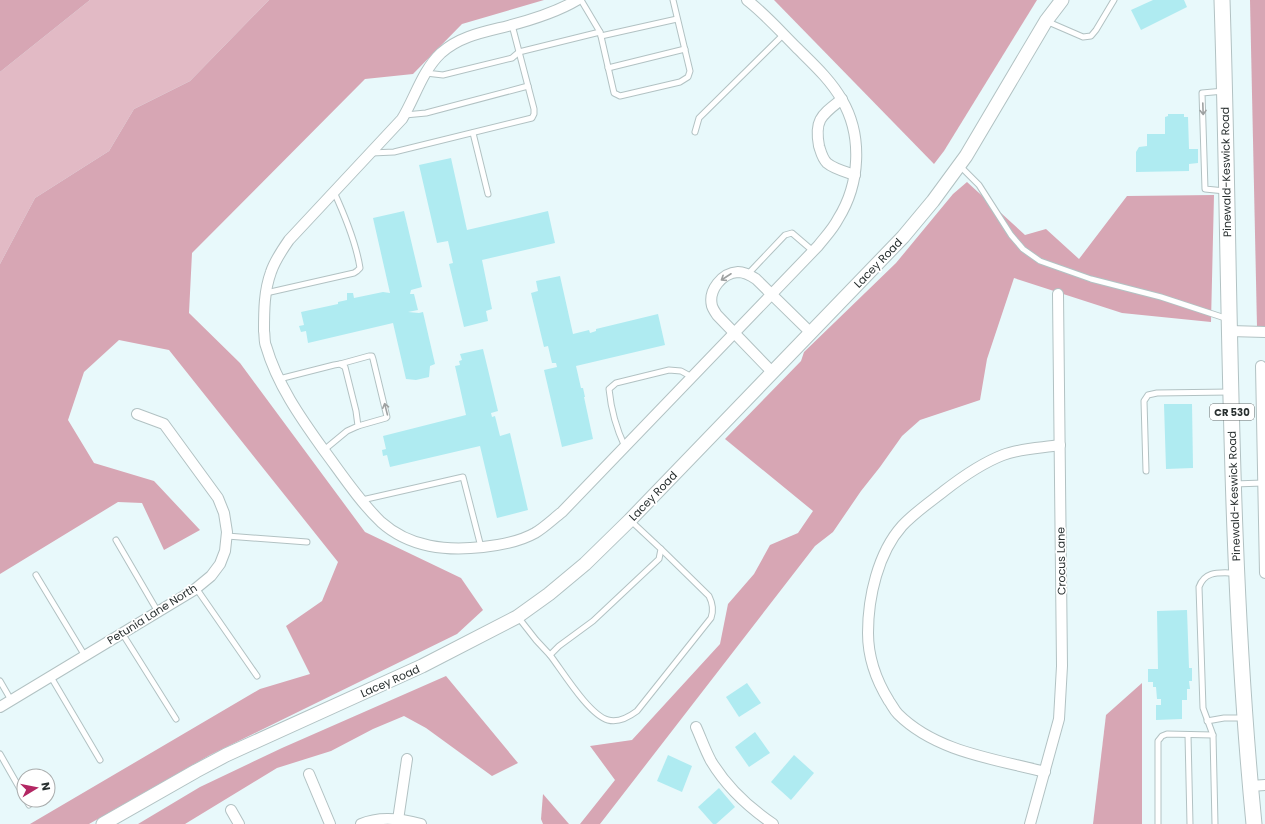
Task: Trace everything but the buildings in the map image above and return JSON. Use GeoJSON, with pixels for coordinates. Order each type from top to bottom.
{"type":"FeatureCollection","features":[{"type":"Feature","properties":{"kind":"main road","name":"Lacey Road"},"geometry":{"type":"LineString","coordinates":[[102,824],[226,755],[422,666],[517,617],[549,594],[585,564],[630,520],[903,237],[933,201],[966,156],[1046,21],[1062,0]]}},
{"type":"Feature","properties":{"kind":"main road","name":"Pinewald-Keswick Road"},"geometry":{"type":"LineString","coordinates":[[1222,0],[1236,573],[1244,718],[1258,786],[1254,824]]}},
{"type":"Feature","properties":{"kind":"street"},"geometry":{"type":"LineString","coordinates":[[577,0],[569,5],[534,18],[466,37],[441,53],[426,73],[405,115],[382,142],[289,240],[270,272],[263,305],[265,344],[279,379],[297,412],[362,500],[382,522],[404,537],[420,543],[458,550],[499,545],[516,541],[536,532],[562,512],[813,251],[838,219],[848,200],[855,175],[855,136],[850,117],[842,99],[825,76],[747,0]]}},
{"type":"Feature","properties":{"kind":"street"},"geometry":{"type":"LineString","coordinates":[[842,99],[824,113],[819,120],[816,132],[821,155],[826,162],[832,167],[855,175]]}},
{"type":"Feature","properties":{"kind":"street"},"geometry":{"type":"LineString","coordinates":[[772,372],[716,315],[712,306],[714,286],[731,273],[739,272],[748,274],[756,279],[810,332]]}},
{"type":"Feature","properties":{"kind":"street","name":"Crocus Lane"},"geometry":{"type":"LineString","coordinates":[[1030,824],[1059,719],[1062,666],[1058,294]]}},
{"type":"Feature","properties":{"kind":"street"},"geometry":{"type":"LineString","coordinates":[[1229,325],[1265,332]]}},
{"type":"Feature","properties":{"kind":"street"},"geometry":{"type":"LineString","coordinates":[[1261,366],[1265,573]]}},
{"type":"Feature","properties":{"kind":"street","name":"Petunia Lane North"},"geometry":{"type":"LineString","coordinates":[[0,707],[196,588],[211,576],[220,564],[225,551],[227,536],[224,513],[218,498],[164,424],[137,414]]}},
{"type":"Feature","properties":{"kind":"street"},"geometry":{"type":"LineString","coordinates":[[1045,772],[956,749],[925,734],[897,713],[881,689],[871,662],[868,644],[868,622],[871,595],[885,550],[903,525],[923,507],[975,469],[1003,455],[1020,451],[1060,446]]}},
{"type":"Feature","properties":{"kind":"street"},"geometry":{"type":"LineString","coordinates":[[696,727],[710,760],[724,779],[743,801],[773,824]]}},
{"type":"Feature","properties":{"kind":"street"},"geometry":{"type":"LineString","coordinates":[[398,820],[407,759]]}},
{"type":"Feature","properties":{"kind":"street"},"geometry":{"type":"LineString","coordinates":[[309,774],[330,824]]}},
{"type":"Feature","properties":{"kind":"street"},"geometry":{"type":"LineString","coordinates":[[231,810],[239,824]]}},
{"type":"Feature","properties":{"kind":"street"},"geometry":{"type":"LineString","coordinates":[[361,824],[375,820],[398,820],[421,824]]}},
{"type":"Feature","properties":{"kind":"lane"},"geometry":{"type":"LineString","coordinates":[[581,0],[601,34],[614,93],[620,96],[680,82],[688,78],[690,71],[673,0]]}},
{"type":"Feature","properties":{"kind":"lane"},"geometry":{"type":"LineString","coordinates":[[1046,21],[1083,37],[1091,36],[1114,0]]}},
{"type":"Feature","properties":{"kind":"lane"},"geometry":{"type":"LineString","coordinates":[[426,73],[443,75],[512,58],[519,52],[677,18]]}},
{"type":"Feature","properties":{"kind":"lane"},"geometry":{"type":"LineString","coordinates":[[371,152],[394,152],[532,118],[534,109],[512,25]]}},
{"type":"Feature","properties":{"kind":"lane"},"geometry":{"type":"LineString","coordinates":[[696,132],[699,118],[783,35]]}},
{"type":"Feature","properties":{"kind":"lane"},"geometry":{"type":"LineString","coordinates":[[608,68],[685,49]]}},
{"type":"Feature","properties":{"kind":"lane"},"geometry":{"type":"LineString","coordinates":[[405,115],[426,113],[528,86]]}},
{"type":"Feature","properties":{"kind":"lane"},"geometry":{"type":"LineString","coordinates":[[1225,90],[1202,93],[1205,189],[1227,191]]}},
{"type":"Feature","properties":{"kind":"lane"},"geometry":{"type":"LineString","coordinates":[[472,133],[488,194]]}},
{"type":"Feature","properties":{"kind":"lane"},"geometry":{"type":"LineString","coordinates":[[959,166],[979,185],[998,216],[1023,249],[1040,261],[1086,277],[1161,298],[1229,325]]}},
{"type":"Feature","properties":{"kind":"lane"},"geometry":{"type":"LineString","coordinates":[[266,293],[354,273],[360,268],[358,254],[334,192]]}},
{"type":"Feature","properties":{"kind":"lane"},"geometry":{"type":"LineString","coordinates":[[748,274],[788,233],[792,233],[813,251]]}},
{"type":"Feature","properties":{"kind":"lane"},"geometry":{"type":"LineString","coordinates":[[279,379],[372,356],[387,416],[386,418],[358,426],[347,431],[324,450]]}},
{"type":"Feature","properties":{"kind":"lane"},"geometry":{"type":"LineString","coordinates":[[340,364],[345,367],[356,411],[358,426]]}},
{"type":"Feature","properties":{"kind":"lane"},"geometry":{"type":"LineString","coordinates":[[625,447],[618,433],[610,401],[609,389],[616,383],[669,370],[681,370],[692,377]]}},
{"type":"Feature","properties":{"kind":"lane"},"geometry":{"type":"LineString","coordinates":[[1146,471],[1144,401],[1148,395],[1156,393],[1231,392]]}},
{"type":"Feature","properties":{"kind":"lane"},"geometry":{"type":"LineString","coordinates":[[362,500],[463,476],[481,547]]}},
{"type":"Feature","properties":{"kind":"lane"},"geometry":{"type":"LineString","coordinates":[[1234,484],[1263,483]]}},
{"type":"Feature","properties":{"kind":"lane"},"geometry":{"type":"LineString","coordinates":[[517,617],[550,655],[588,706],[600,717],[609,720],[616,720],[630,717],[637,711],[711,618],[713,612],[712,602],[709,596],[630,520]]}},
{"type":"Feature","properties":{"kind":"lane"},"geometry":{"type":"LineString","coordinates":[[227,536],[307,542]]}},
{"type":"Feature","properties":{"kind":"lane"},"geometry":{"type":"LineString","coordinates":[[116,540],[158,612]]}},
{"type":"Feature","properties":{"kind":"lane"},"geometry":{"type":"LineString","coordinates":[[550,655],[559,646],[593,621],[614,602],[659,559],[661,549]]}},
{"type":"Feature","properties":{"kind":"lane"},"geometry":{"type":"LineString","coordinates":[[1215,824],[1213,735],[1202,708],[1199,587],[1201,581],[1210,574],[1236,573]]}},
{"type":"Feature","properties":{"kind":"lane"},"geometry":{"type":"LineString","coordinates":[[36,575],[85,656]]}},
{"type":"Feature","properties":{"kind":"lane"},"geometry":{"type":"LineString","coordinates":[[196,588],[257,676]]}},
{"type":"Feature","properties":{"kind":"lane"},"geometry":{"type":"LineString","coordinates":[[122,634],[176,719]]}},
{"type":"Feature","properties":{"kind":"lane"},"geometry":{"type":"LineString","coordinates":[[51,676],[100,760]]}},
{"type":"Feature","properties":{"kind":"lane"},"geometry":{"type":"LineString","coordinates":[[0,681],[12,700]]}},
{"type":"Feature","properties":{"kind":"lane"},"geometry":{"type":"LineString","coordinates":[[1207,721],[1224,718],[1244,718]]}},
{"type":"Feature","properties":{"kind":"lane"},"geometry":{"type":"LineString","coordinates":[[1158,824],[1158,741],[1162,736],[1167,734],[1213,735]]}},
{"type":"Feature","properties":{"kind":"lane"},"geometry":{"type":"LineString","coordinates":[[1188,735],[1190,824]]}},
{"type":"Feature","properties":{"kind":"lane"},"geometry":{"type":"LineString","coordinates":[[0,754],[16,782]]}},
{"type":"Feature","properties":{"kind":"shaded area"},"geometry":{"type":"Polygon","coordinates":[[[0,0],[90,0],[0,72],[0,0]]]}},
{"type":"Feature","properties":{"kind":"shaded area"},"geometry":{"type":"Polygon","coordinates":[[[90,0],[269,0],[190,81],[134,109],[109,151],[35,198],[0,264],[0,72],[90,0]]]}},
{"type":"Feature","properties":{"kind":"shaded area"},"geometry":{"type":"Polygon","coordinates":[[[269,0],[544,0],[462,24],[413,74],[365,79],[192,253],[189,313],[240,363],[365,532],[461,578],[483,610],[457,634],[210,755],[89,824],[30,824],[260,689],[310,674],[286,626],[322,601],[338,562],[169,350],[119,340],[84,372],[68,420],[94,463],[154,481],[200,530],[164,550],[142,503],[118,502],[0,574],[0,264],[35,198],[109,151],[134,109],[190,81],[269,0]]]}},
{"type":"Feature","properties":{"kind":"shaded area"},"geometry":{"type":"Polygon","coordinates":[[[774,0],[1037,0],[944,151],[934,164],[774,0]]]}},
{"type":"Feature","properties":{"kind":"shaded area"},"geometry":{"type":"Polygon","coordinates":[[[1250,0],[1265,0],[1265,328],[1257,327],[1250,0]]]}},
{"type":"Feature","properties":{"kind":"shaded area"},"geometry":{"type":"Polygon","coordinates":[[[967,182],[1025,235],[1046,229],[1079,259],[1127,196],[1214,195],[1211,322],[1122,313],[1014,278],[987,359],[980,400],[920,420],[902,436],[833,532],[815,546],[600,824],[580,824],[615,780],[590,746],[632,740],[720,644],[728,604],[754,574],[770,545],[798,533],[813,511],[725,439],[801,361],[804,352],[896,263],[953,194],[967,182]]]}},
{"type":"Feature","properties":{"kind":"shaded area"},"geometry":{"type":"Polygon","coordinates":[[[446,676],[518,763],[492,776],[426,728],[404,716],[373,729],[331,751],[277,768],[185,824],[138,824],[200,787],[282,748],[446,676]]]}},
{"type":"Feature","properties":{"kind":"shaded area"},"geometry":{"type":"Polygon","coordinates":[[[1142,683],[1142,824],[1093,824],[1106,715],[1142,683]]]}},
{"type":"Feature","properties":{"kind":"shaded area"},"geometry":{"type":"Polygon","coordinates":[[[543,794],[569,824],[543,824],[541,819],[543,794]]]}}]}
